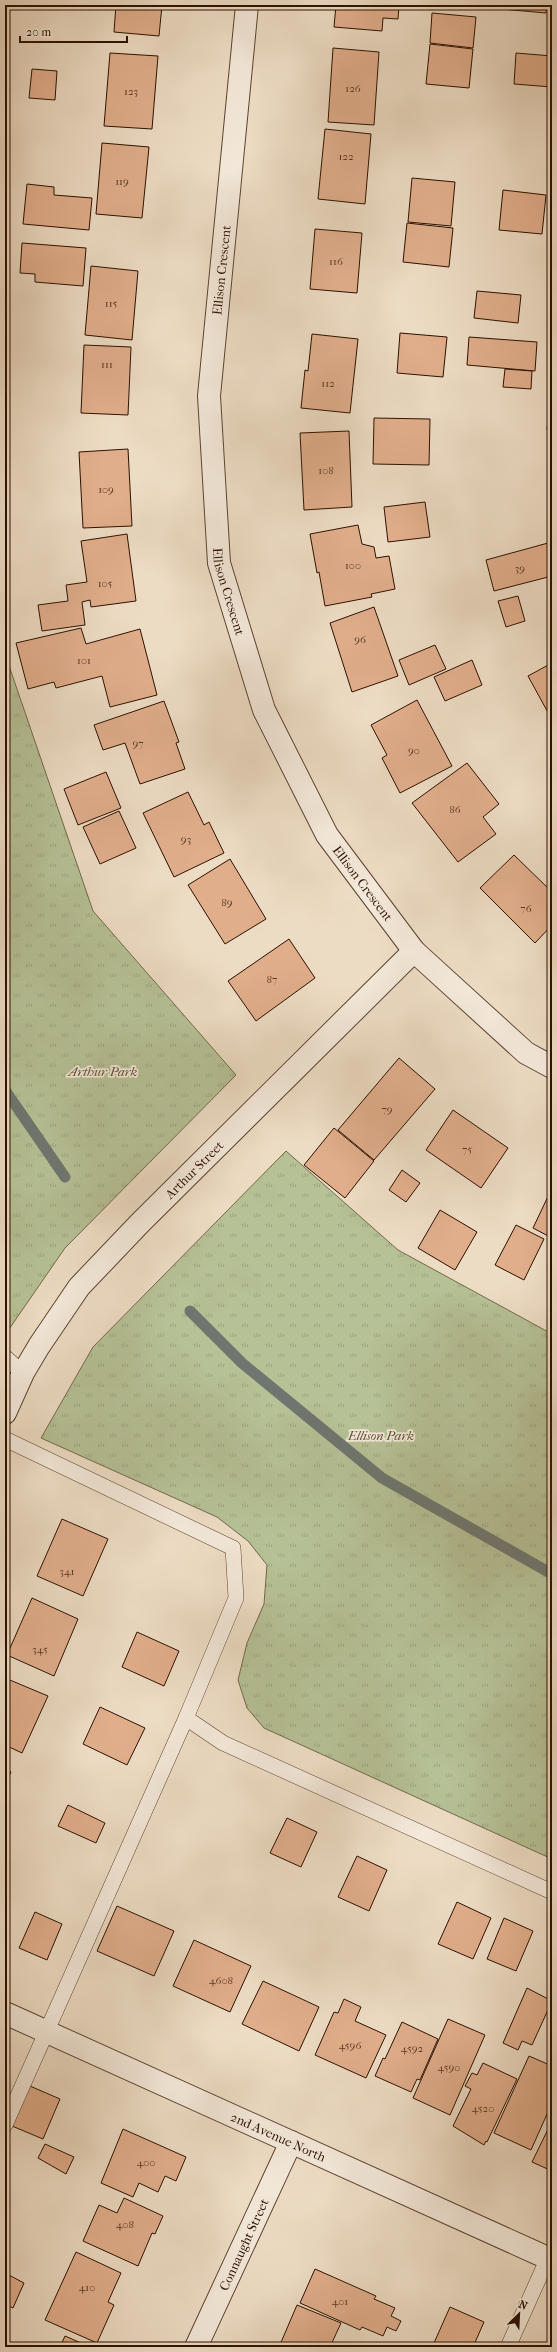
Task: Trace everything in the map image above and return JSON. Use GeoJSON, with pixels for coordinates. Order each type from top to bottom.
{"type":"FeatureCollection","features":[{"type":"Feature","properties":{"kind":"street","name":"Ellison Crescent"},"geometry":{"type":"LineString","coordinates":[[247,5],[209,396],[219,563],[264,710],[327,835],[414,951],[526,1053],[552,1068]]}},
{"type":"Feature","properties":{"kind":"street","name":"Arthur Street"},"geometry":{"type":"LineString","coordinates":[[5,1413],[23,1374],[79,1287],[140,1223],[414,951]]}},
{"type":"Feature","properties":{"kind":"street","name":"2nd Avenue North"},"geometry":{"type":"LineString","coordinates":[[5,2013],[550,2259]]}},
{"type":"Feature","properties":{"kind":"street","name":"Connaught Street"},"geometry":{"type":"LineString","coordinates":[[196,2347],[291,2142]]}},
{"type":"Feature","properties":{"kind":"lane"},"geometry":{"type":"LineString","coordinates":[[5,1357],[23,1374]]}},
{"type":"Feature","properties":{"kind":"lane"},"geometry":{"type":"LineString","coordinates":[[5,1439],[233,1548],[236,1598],[186,1718],[5,2125]]}},
{"type":"Feature","properties":{"kind":"lane"},"geometry":{"type":"LineString","coordinates":[[186,1718],[223,1742],[552,1892]]}},
{"type":"Feature","properties":{"kind":"lane"},"geometry":{"type":"LineString","coordinates":[[508,2347],[550,2259]]}},
{"type":"Feature","properties":{"kind":"green space","name":"Arthur Park"},"geometry":{"type":"Polygon","coordinates":[[[5,654],[93,911],[236,1075],[65,1248],[5,1335],[5,654]]]}},
{"type":"Feature","properties":{"kind":"green space","name":"Ellison Park"},"geometry":{"type":"Polygon","coordinates":[[[286,1151],[398,1250],[552,1334],[552,1859],[264,1728],[247,1708],[238,1680],[247,1643],[264,1604],[267,1565],[248,1541],[217,1517],[41,1438],[93,1347],[286,1151]]]}},
{"type":"Feature","properties":{"kind":"building"},"geometry":{"type":"Polygon","coordinates":[[[116,5],[162,5],[159,36],[114,32],[116,5]]]}},
{"type":"Feature","properties":{"kind":"building"},"geometry":{"type":"Polygon","coordinates":[[[336,5],[399,5],[398,19],[383,18],[382,31],[334,27],[336,5]]]}},
{"type":"Feature","properties":{"kind":"building"},"geometry":{"type":"Polygon","coordinates":[[[501,5],[547,5],[546,13],[501,9],[501,5]]]}},
{"type":"Feature","properties":{"kind":"building"},"geometry":{"type":"Polygon","coordinates":[[[432,13],[476,17],[473,48],[430,43],[432,13]]]}},
{"type":"Feature","properties":{"kind":"building"},"geometry":{"type":"Polygon","coordinates":[[[430,44],[473,49],[469,88],[426,84],[430,44]]]}},
{"type":"Feature","properties":{"kind":"building"},"geometry":{"type":"Polygon","coordinates":[[[333,48],[379,52],[374,125],[328,122],[333,48]]]}},
{"type":"Feature","properties":{"kind":"building"},"geometry":{"type":"Polygon","coordinates":[[[110,53],[158,56],[152,129],[104,126],[110,53]]]}},
{"type":"Feature","properties":{"kind":"building"},"geometry":{"type":"Polygon","coordinates":[[[516,53],[552,56],[552,87],[514,84],[516,53]]]}},
{"type":"Feature","properties":{"kind":"building"},"geometry":{"type":"Polygon","coordinates":[[[32,69],[57,71],[55,100],[29,98],[32,69]]]}},
{"type":"Feature","properties":{"kind":"building"},"geometry":{"type":"Polygon","coordinates":[[[325,129],[371,134],[365,204],[318,199],[325,129]]]}},
{"type":"Feature","properties":{"kind":"building"},"geometry":{"type":"Polygon","coordinates":[[[102,143],[149,147],[142,218],[96,214],[102,143]]]}},
{"type":"Feature","properties":{"kind":"building"},"geometry":{"type":"Polygon","coordinates":[[[412,178],[455,182],[451,226],[408,222],[412,178]]]}},
{"type":"Feature","properties":{"kind":"building"},"geometry":{"type":"Polygon","coordinates":[[[27,184],[54,187],[54,195],[92,198],[89,230],[23,224],[27,184]]]}},
{"type":"Feature","properties":{"kind":"building"},"geometry":{"type":"Polygon","coordinates":[[[503,190],[546,195],[542,234],[499,230],[503,190]]]}},
{"type":"Feature","properties":{"kind":"building"},"geometry":{"type":"Polygon","coordinates":[[[407,223],[453,228],[449,267],[403,262],[407,223]]]}},
{"type":"Feature","properties":{"kind":"building"},"geometry":{"type":"Polygon","coordinates":[[[315,229],[362,233],[357,293],[310,289],[315,229]]]}},
{"type":"Feature","properties":{"kind":"building"},"geometry":{"type":"Polygon","coordinates":[[[22,243],[86,248],[83,286],[35,282],[35,274],[20,273],[22,243]]]}},
{"type":"Feature","properties":{"kind":"building"},"geometry":{"type":"Polygon","coordinates":[[[91,266],[138,271],[132,340],[85,335],[91,266]]]}},
{"type":"Feature","properties":{"kind":"building"},"geometry":{"type":"Polygon","coordinates":[[[477,291],[521,295],[518,323],[474,318],[477,291]]]}},
{"type":"Feature","properties":{"kind":"building"},"geometry":{"type":"Polygon","coordinates":[[[400,333],[447,337],[443,377],[397,373],[400,333]]]}},
{"type":"Feature","properties":{"kind":"building"},"geometry":{"type":"Polygon","coordinates":[[[312,334],[358,339],[350,413],[301,408],[305,370],[308,371],[312,334]]]}},
{"type":"Feature","properties":{"kind":"building"},"geometry":{"type":"Polygon","coordinates":[[[469,337],[537,342],[535,371],[467,365],[469,337]]]}},
{"type":"Feature","properties":{"kind":"building"},"geometry":{"type":"Polygon","coordinates":[[[84,345],[131,347],[128,415],[81,413],[84,345]]]}},
{"type":"Feature","properties":{"kind":"building"},"geometry":{"type":"Polygon","coordinates":[[[505,369],[532,371],[531,389],[503,387],[505,369]]]}},
{"type":"Feature","properties":{"kind":"building"},"geometry":{"type":"Polygon","coordinates":[[[552,372],[552,430],[547,430],[552,372]]]}},
{"type":"Feature","properties":{"kind":"building"},"geometry":{"type":"Polygon","coordinates":[[[374,418],[430,419],[429,465],[373,464],[374,418]]]}},
{"type":"Feature","properties":{"kind":"building"},"geometry":{"type":"Polygon","coordinates":[[[349,431],[352,507],[304,510],[300,433],[349,431]]]}},
{"type":"Feature","properties":{"kind":"building"},"geometry":{"type":"Polygon","coordinates":[[[128,449],[132,526],[83,528],[79,452],[128,449]]]}},
{"type":"Feature","properties":{"kind":"building"},"geometry":{"type":"Polygon","coordinates":[[[549,453],[552,453],[552,480],[549,453]]]}},
{"type":"Feature","properties":{"kind":"building"},"geometry":{"type":"Polygon","coordinates":[[[425,502],[430,537],[388,542],[384,507],[425,502]]]}},
{"type":"Feature","properties":{"kind":"building"},"geometry":{"type":"Polygon","coordinates":[[[358,525],[362,544],[374,547],[376,558],[389,556],[395,589],[371,594],[372,597],[325,606],[310,534],[358,525]]]}},
{"type":"Feature","properties":{"kind":"building"},"geometry":{"type":"Polygon","coordinates":[[[127,534],[136,601],[91,607],[90,600],[82,602],[85,625],[42,631],[38,605],[68,601],[66,585],[87,582],[81,541],[127,534]]]}},
{"type":"Feature","properties":{"kind":"building"},"geometry":{"type":"Polygon","coordinates":[[[548,543],[552,560],[552,576],[494,591],[486,560],[548,543]]]}},
{"type":"Feature","properties":{"kind":"building"},"geometry":{"type":"Polygon","coordinates":[[[518,596],[525,621],[506,627],[498,601],[518,596]]]}},
{"type":"Feature","properties":{"kind":"building"},"geometry":{"type":"Polygon","coordinates":[[[374,607],[398,676],[352,692],[330,623],[374,607]]]}},
{"type":"Feature","properties":{"kind":"building"},"geometry":{"type":"Polygon","coordinates":[[[81,628],[86,644],[140,629],[157,695],[110,707],[102,676],[56,688],[54,682],[28,689],[16,643],[81,628]]]}},
{"type":"Feature","properties":{"kind":"building"},"geometry":{"type":"Polygon","coordinates":[[[435,645],[446,669],[409,685],[399,660],[435,645]]]}},
{"type":"Feature","properties":{"kind":"building"},"geometry":{"type":"Polygon","coordinates":[[[472,660],[482,685],[445,701],[434,677],[472,660]]]}},
{"type":"Feature","properties":{"kind":"building"},"geometry":{"type":"Polygon","coordinates":[[[552,663],[552,718],[551,718],[528,676],[552,663]]]}},
{"type":"Feature","properties":{"kind":"building"},"geometry":{"type":"Polygon","coordinates":[[[417,700],[452,766],[400,793],[382,758],[387,755],[371,725],[417,700]]]}},
{"type":"Feature","properties":{"kind":"building"},"geometry":{"type":"Polygon","coordinates":[[[164,701],[179,742],[176,743],[185,769],[140,784],[125,743],[103,750],[94,725],[164,701]]]}},
{"type":"Feature","properties":{"kind":"building"},"geometry":{"type":"Polygon","coordinates":[[[467,763],[499,804],[483,817],[496,834],[458,862],[412,803],[467,763]]]}},
{"type":"Feature","properties":{"kind":"building"},"geometry":{"type":"Polygon","coordinates":[[[106,772],[121,808],[78,825],[64,789],[106,772]]]}},
{"type":"Feature","properties":{"kind":"building"},"geometry":{"type":"Polygon","coordinates":[[[188,792],[204,825],[209,822],[224,853],[174,877],[143,813],[188,792]]]}},
{"type":"Feature","properties":{"kind":"building"},"geometry":{"type":"Polygon","coordinates":[[[119,811],[136,848],[100,864],[83,827],[119,811]]]}},
{"type":"Feature","properties":{"kind":"building"},"geometry":{"type":"Polygon","coordinates":[[[514,855],[552,892],[552,925],[535,943],[480,888],[514,855]]]}},
{"type":"Feature","properties":{"kind":"building"},"geometry":{"type":"Polygon","coordinates":[[[230,859],[266,919],[225,944],[188,885],[230,859]]]}},
{"type":"Feature","properties":{"kind":"building"},"geometry":{"type":"Polygon","coordinates":[[[289,939],[315,978],[256,1021],[228,981],[289,939]]]}},
{"type":"Feature","properties":{"kind":"building"},"geometry":{"type":"Polygon","coordinates":[[[552,946],[552,955],[548,952],[552,946]]]}},
{"type":"Feature","properties":{"kind":"building"},"geometry":{"type":"Polygon","coordinates":[[[399,1058],[435,1089],[374,1160],[338,1130],[399,1058]]]}},
{"type":"Feature","properties":{"kind":"building"},"geometry":{"type":"Polygon","coordinates":[[[453,1110],[508,1148],[481,1188],[426,1150],[453,1110]]]}},
{"type":"Feature","properties":{"kind":"building"},"geometry":{"type":"Polygon","coordinates":[[[334,1128],[374,1161],[345,1198],[304,1165],[334,1128]]]}},
{"type":"Feature","properties":{"kind":"building"},"geometry":{"type":"Polygon","coordinates":[[[402,1170],[420,1183],[406,1202],[389,1190],[402,1170]]]}},
{"type":"Feature","properties":{"kind":"building"},"geometry":{"type":"Polygon","coordinates":[[[552,1188],[552,1238],[533,1228],[552,1188]]]}},
{"type":"Feature","properties":{"kind":"building"},"geometry":{"type":"Polygon","coordinates":[[[440,1210],[477,1232],[455,1270],[418,1248],[440,1210]]]}},
{"type":"Feature","properties":{"kind":"building"},"geometry":{"type":"Polygon","coordinates":[[[516,1225],[544,1239],[524,1280],[495,1265],[516,1225]]]}},
{"type":"Feature","properties":{"kind":"building"},"geometry":{"type":"Polygon","coordinates":[[[62,1519],[108,1539],[83,1596],[37,1576],[62,1519]]]}},
{"type":"Feature","properties":{"kind":"building"},"geometry":{"type":"Polygon","coordinates":[[[32,1598],[78,1619],[54,1676],[7,1655],[32,1598]]]}},
{"type":"Feature","properties":{"kind":"building"},"geometry":{"type":"Polygon","coordinates":[[[137,1632],[179,1651],[164,1686],[122,1667],[137,1632]]]}},
{"type":"Feature","properties":{"kind":"building"},"geometry":{"type":"Polygon","coordinates":[[[5,1678],[48,1696],[22,1753],[5,1745],[5,1678]]]}},
{"type":"Feature","properties":{"kind":"building"},"geometry":{"type":"Polygon","coordinates":[[[100,1707],[145,1728],[127,1765],[83,1744],[100,1707]]]}},
{"type":"Feature","properties":{"kind":"building"},"geometry":{"type":"Polygon","coordinates":[[[5,1770],[11,1772],[5,1785],[5,1770]]]}},
{"type":"Feature","properties":{"kind":"building"},"geometry":{"type":"Polygon","coordinates":[[[68,1805],[105,1823],[96,1843],[58,1826],[68,1805]]]}},
{"type":"Feature","properties":{"kind":"building"},"geometry":{"type":"Polygon","coordinates":[[[287,1818],[317,1832],[301,1867],[270,1853],[287,1818]]]}},
{"type":"Feature","properties":{"kind":"building"},"geometry":{"type":"Polygon","coordinates":[[[357,1856],[387,1870],[369,1911],[338,1897],[357,1856]]]}},
{"type":"Feature","properties":{"kind":"building"},"geometry":{"type":"Polygon","coordinates":[[[457,1902],[491,1918],[473,1959],[438,1944],[457,1902]]]}},
{"type":"Feature","properties":{"kind":"building"},"geometry":{"type":"Polygon","coordinates":[[[117,1906],[174,1931],[154,1976],[97,1951],[117,1906]]]}},
{"type":"Feature","properties":{"kind":"building"},"geometry":{"type":"Polygon","coordinates":[[[35,1912],[62,1924],[47,1960],[19,1948],[35,1912]]]}},
{"type":"Feature","properties":{"kind":"building"},"geometry":{"type":"Polygon","coordinates":[[[504,1918],[533,1931],[516,1971],[487,1959],[504,1918]]]}},
{"type":"Feature","properties":{"kind":"building"},"geometry":{"type":"Polygon","coordinates":[[[194,1940],[251,1966],[230,2012],[173,1986],[194,1940]]]}},
{"type":"Feature","properties":{"kind":"building"},"geometry":{"type":"Polygon","coordinates":[[[263,1981],[319,2007],[299,2051],[242,2024],[263,1981]]]}},
{"type":"Feature","properties":{"kind":"building"},"geometry":{"type":"Polygon","coordinates":[[[527,1988],[552,2001],[532,2045],[522,2041],[518,2050],[503,2043],[527,1988]]]}},
{"type":"Feature","properties":{"kind":"building"},"geometry":{"type":"Polygon","coordinates":[[[344,1999],[361,2007],[355,2021],[386,2035],[366,2078],[315,2055],[334,2012],[338,2013],[344,1999]]]}},
{"type":"Feature","properties":{"kind":"building"},"geometry":{"type":"Polygon","coordinates":[[[448,2019],[485,2035],[450,2115],[413,2098],[448,2019]]]}},
{"type":"Feature","properties":{"kind":"building"},"geometry":{"type":"Polygon","coordinates":[[[402,2022],[438,2039],[420,2080],[417,2079],[411,2092],[375,2076],[383,2058],[385,2059],[402,2022]]]}},
{"type":"Feature","properties":{"kind":"building"},"geometry":{"type":"Polygon","coordinates":[[[529,2056],[552,2066],[552,2103],[531,2150],[494,2133],[529,2056]]]}},
{"type":"Feature","properties":{"kind":"building"},"geometry":{"type":"Polygon","coordinates":[[[483,2063],[517,2079],[487,2142],[486,2141],[484,2145],[453,2126],[471,2089],[465,2086],[472,2073],[477,2075],[483,2063]]]}},
{"type":"Feature","properties":{"kind":"building"},"geometry":{"type":"Polygon","coordinates":[[[30,2086],[60,2099],[43,2139],[12,2126],[30,2086]]]}},
{"type":"Feature","properties":{"kind":"building"},"geometry":{"type":"Polygon","coordinates":[[[552,2121],[552,2171],[532,2162],[552,2121]]]}},
{"type":"Feature","properties":{"kind":"building"},"geometry":{"type":"Polygon","coordinates":[[[123,2129],[186,2157],[176,2181],[165,2176],[158,2192],[139,2183],[133,2197],[101,2183],[123,2129]]]}},
{"type":"Feature","properties":{"kind":"building"},"geometry":{"type":"Polygon","coordinates":[[[45,2144],[74,2157],[66,2174],[38,2158],[45,2144]]]}},
{"type":"Feature","properties":{"kind":"building"},"geometry":{"type":"Polygon","coordinates":[[[124,2198],[163,2216],[155,2234],[152,2233],[138,2266],[83,2241],[99,2205],[117,2213],[124,2198]]]}},
{"type":"Feature","properties":{"kind":"building"},"geometry":{"type":"Polygon","coordinates":[[[76,2252],[121,2273],[108,2302],[114,2305],[97,2343],[45,2320],[76,2252]]]}},
{"type":"Feature","properties":{"kind":"building"},"geometry":{"type":"Polygon","coordinates":[[[315,2269],[376,2296],[374,2299],[395,2308],[391,2316],[401,2321],[396,2331],[387,2327],[383,2336],[362,2327],[360,2330],[300,2303],[315,2269]]]}},
{"type":"Feature","properties":{"kind":"building"},"geometry":{"type":"Polygon","coordinates":[[[5,2273],[24,2283],[13,2308],[5,2304],[5,2273]]]}},
{"type":"Feature","properties":{"kind":"building"},"geometry":{"type":"Polygon","coordinates":[[[297,2305],[341,2323],[330,2347],[279,2347],[297,2305]]]}},
{"type":"Feature","properties":{"kind":"building"},"geometry":{"type":"Polygon","coordinates":[[[450,2307],[484,2322],[473,2347],[443,2347],[434,2343],[450,2307]]]}},
{"type":"Feature","properties":{"kind":"building"},"geometry":{"type":"Polygon","coordinates":[[[65,2336],[90,2347],[60,2347],[65,2336]]]}},
{"type":"Feature","properties":{"kind":"waterway"},"geometry":{"type":"LineString","coordinates":[[5,1090],[65,1177]]}},
{"type":"Feature","properties":{"kind":"waterway"},"geometry":{"type":"LineString","coordinates":[[190,1311],[242,1363],[382,1478],[552,1574]]}}]}
